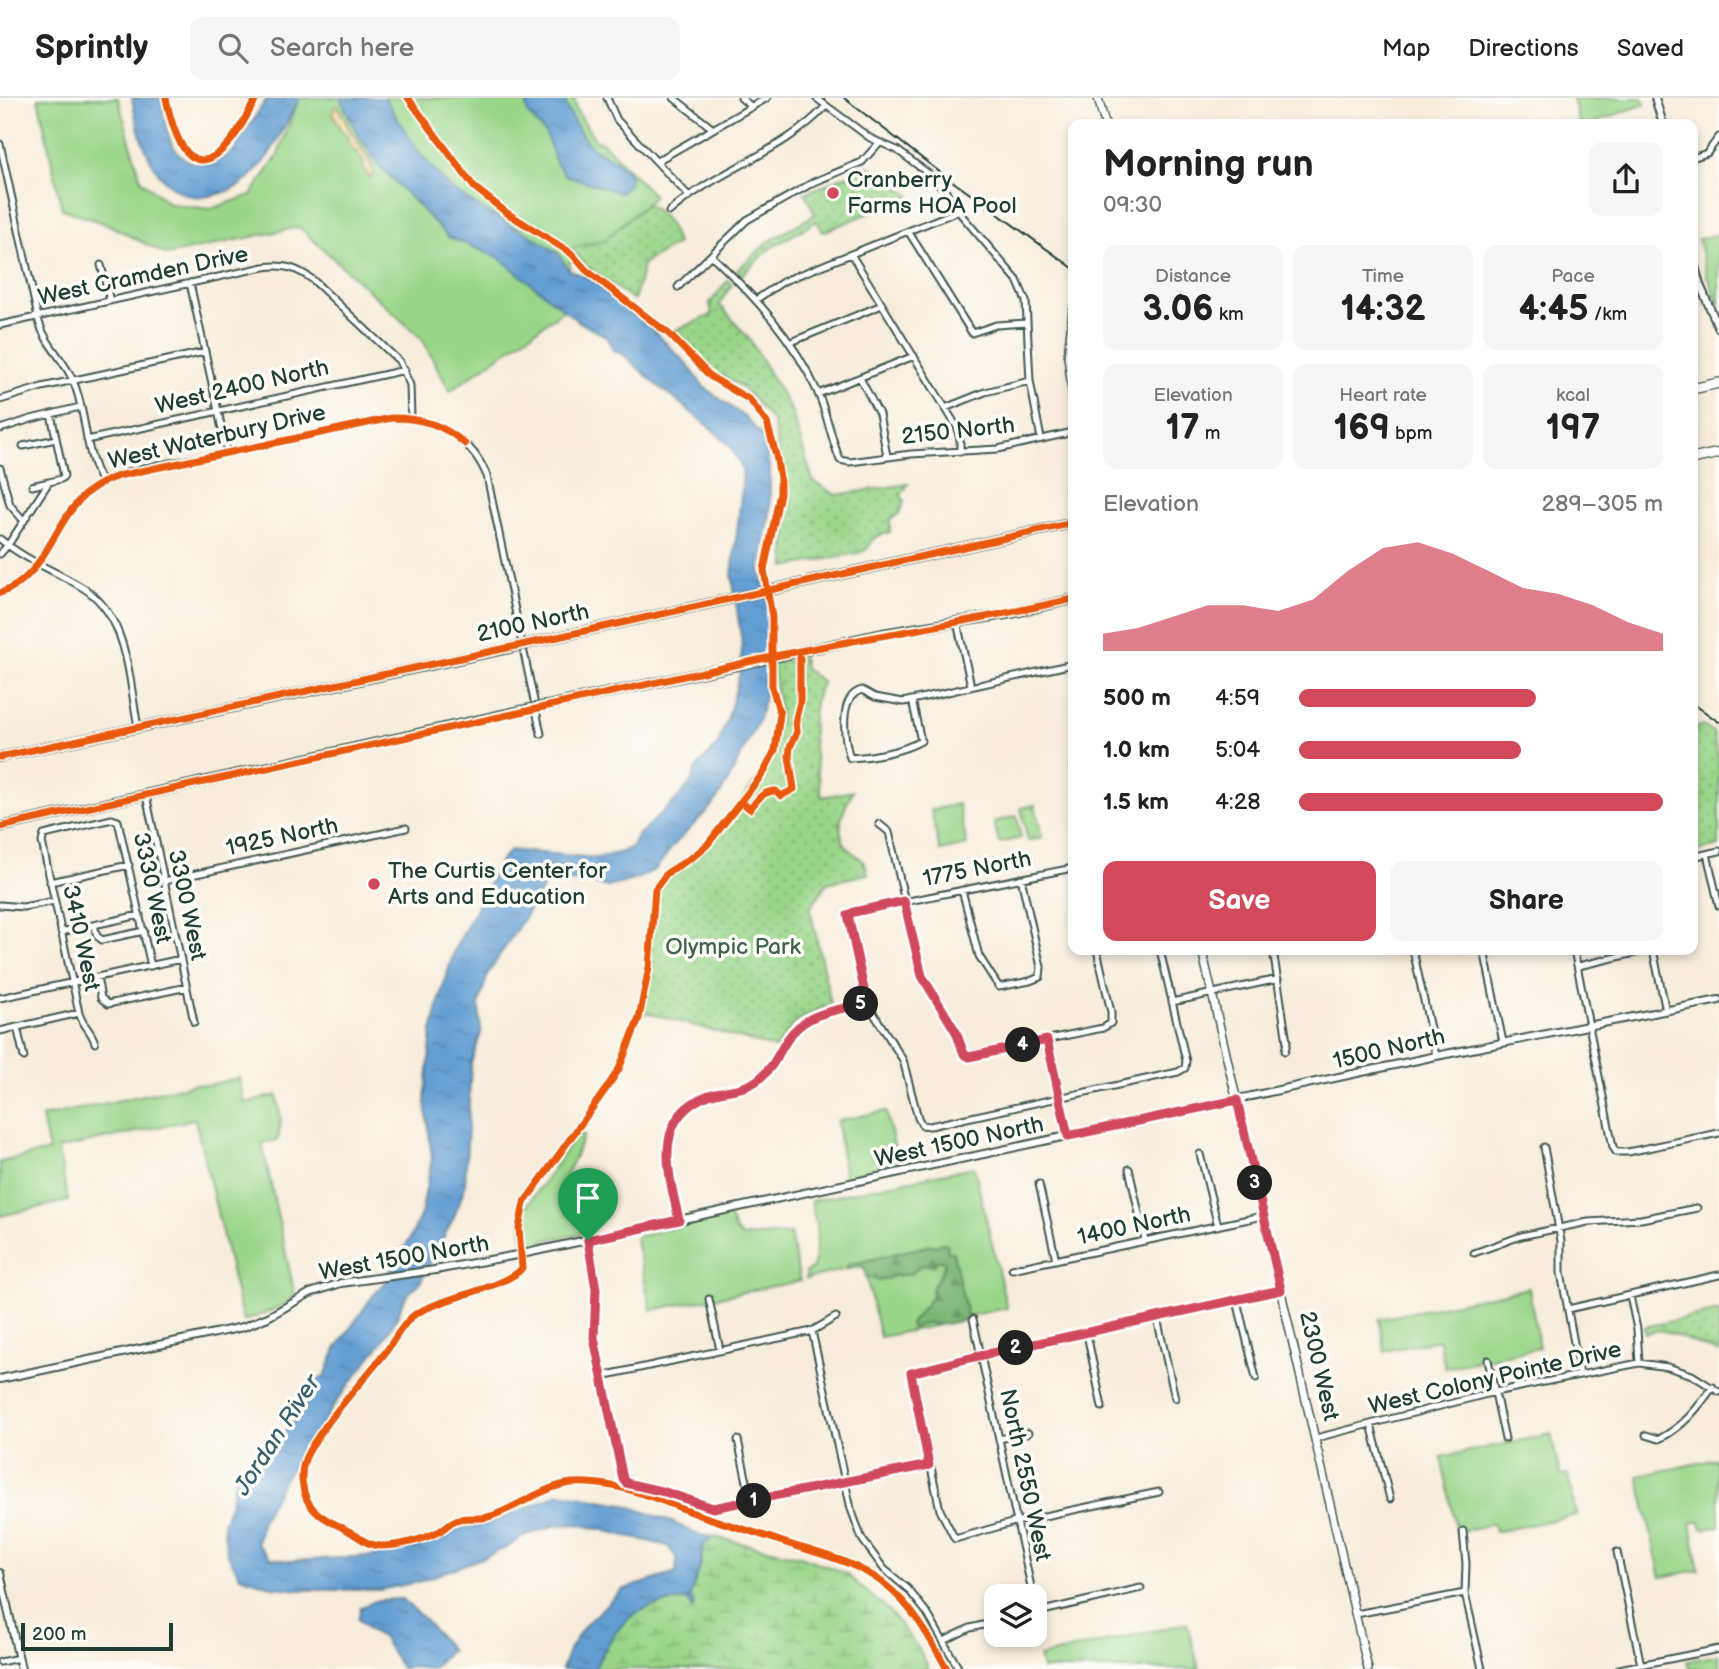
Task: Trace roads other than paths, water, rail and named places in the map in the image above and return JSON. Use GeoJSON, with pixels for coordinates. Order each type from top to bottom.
{"type":"FeatureCollection","features":[{"type":"Feature","properties":{"kind":"highway"},"geometry":{"type":"LineString","coordinates":[[1698,388],[1719,383]]}},
{"type":"Feature","properties":{"kind":"highway"},"geometry":{"type":"LineString","coordinates":[[1698,458],[1719,453]]}},
{"type":"Feature","properties":{"kind":"highway","name":"2100 North"},"geometry":{"type":"LineString","coordinates":[[0,757],[510,648],[1068,522]]}},
{"type":"Feature","properties":{"kind":"highway"},"geometry":{"type":"LineString","coordinates":[[0,827],[780,655],[1068,600]]}},
{"type":"Feature","properties":{"kind":"main road"},"geometry":{"type":"LineString","coordinates":[[1098,98],[1104,119]]}},
{"type":"Feature","properties":{"kind":"main road","name":"2300 West"},"geometry":{"type":"LineString","coordinates":[[1203,955],[1368,1669]]}},
{"type":"Feature","properties":{"kind":"street"},"geometry":{"type":"LineString","coordinates":[[607,98],[617,120],[688,195]]}},
{"type":"Feature","properties":{"kind":"street"},"geometry":{"type":"LineString","coordinates":[[674,98],[713,129]]}},
{"type":"Feature","properties":{"kind":"street"},"geometry":{"type":"LineString","coordinates":[[741,98],[752,107]]}},
{"type":"Feature","properties":{"kind":"street"},"geometry":{"type":"LineString","coordinates":[[657,161],[767,98]]}},
{"type":"Feature","properties":{"kind":"street"},"geometry":{"type":"LineString","coordinates":[[816,98],[878,143],[897,150],[933,177],[947,192],[957,211],[1017,281],[1026,301],[1031,381],[1041,439]]}},
{"type":"Feature","properties":{"kind":"street"},"geometry":{"type":"LineString","coordinates":[[1655,98],[1661,119]]}},
{"type":"Feature","properties":{"kind":"street"},"geometry":{"type":"LineString","coordinates":[[669,212],[688,195],[801,130],[825,106]]}},
{"type":"Feature","properties":{"kind":"street"},"geometry":{"type":"LineString","coordinates":[[1698,156],[1707,153],[1719,137]]}},
{"type":"Feature","properties":{"kind":"street"},"geometry":{"type":"LineString","coordinates":[[678,287],[747,220],[814,182],[862,162],[878,143]]}},
{"type":"Feature","properties":{"kind":"street"},"geometry":{"type":"LineString","coordinates":[[0,144],[38,317],[46,339],[74,381],[92,462],[102,482]]}},
{"type":"Feature","properties":{"kind":"street"},"geometry":{"type":"LineString","coordinates":[[757,299],[778,283],[957,211]]}},
{"type":"Feature","properties":{"kind":"street"},"geometry":{"type":"LineString","coordinates":[[908,231],[972,333],[996,326],[1027,323]]}},
{"type":"Feature","properties":{"kind":"street"},"geometry":{"type":"LineString","coordinates":[[851,254],[945,408],[959,434],[961,452]]}},
{"type":"Feature","properties":{"kind":"street"},"geometry":{"type":"LineString","coordinates":[[711,255],[757,299],[791,342],[818,394],[914,356]]}},
{"type":"Feature","properties":{"kind":"street"},"geometry":{"type":"LineString","coordinates":[[101,265],[110,301]]}},
{"type":"Feature","properties":{"kind":"street","name":"West Cramden Drive"},"geometry":{"type":"LineString","coordinates":[[0,325],[276,265],[294,268],[313,280],[395,355],[405,369]]}},
{"type":"Feature","properties":{"kind":"street"},"geometry":{"type":"LineString","coordinates":[[1698,278],[1719,329]]}},
{"type":"Feature","properties":{"kind":"street"},"geometry":{"type":"LineString","coordinates":[[190,283],[227,453]]}},
{"type":"Feature","properties":{"kind":"street"},"geometry":{"type":"LineString","coordinates":[[791,342],[882,305]]}},
{"type":"Feature","properties":{"kind":"street"},"geometry":{"type":"LineString","coordinates":[[0,400],[42,387],[205,352]]}},
{"type":"Feature","properties":{"kind":"street"},"geometry":{"type":"LineString","coordinates":[[405,369],[411,390],[411,419]]}},
{"type":"Feature","properties":{"kind":"street","name":"West 2400 North"},"geometry":{"type":"LineString","coordinates":[[87,440],[405,369]]}},
{"type":"Feature","properties":{"kind":"street"},"geometry":{"type":"LineString","coordinates":[[860,378],[879,414],[887,456]]}},
{"type":"Feature","properties":{"kind":"street"},"geometry":{"type":"LineString","coordinates":[[945,408],[985,391],[1031,381]]}},
{"type":"Feature","properties":{"kind":"street","name":"2150 North"},"geometry":{"type":"LineString","coordinates":[[818,394],[840,460],[846,462],[887,456],[998,449],[1068,433]]}},
{"type":"Feature","properties":{"kind":"street"},"geometry":{"type":"LineString","coordinates":[[0,429],[80,407]]}},
{"type":"Feature","properties":{"kind":"street"},"geometry":{"type":"LineString","coordinates":[[32,486],[63,478],[51,414]]}},
{"type":"Feature","properties":{"kind":"street","name":"West Waterbury Drive"},"geometry":{"type":"LineString","coordinates":[[0,593],[22,582],[76,504],[102,482],[146,468],[379,420],[411,419],[434,423],[471,449],[485,471],[541,734]]}},
{"type":"Feature","properties":{"kind":"street"},"geometry":{"type":"LineString","coordinates":[[23,446],[56,439]]}},
{"type":"Feature","properties":{"kind":"street"},"geometry":{"type":"LineString","coordinates":[[0,468],[10,505],[24,521]]}},
{"type":"Feature","properties":{"kind":"street"},"geometry":{"type":"LineString","coordinates":[[0,554],[49,482]]}},
{"type":"Feature","properties":{"kind":"street"},"geometry":{"type":"LineString","coordinates":[[0,539],[37,563],[83,587],[110,615],[124,649],[138,727]]}},
{"type":"Feature","properties":{"kind":"street"},"geometry":{"type":"LineString","coordinates":[[957,622],[971,686]]}},
{"type":"Feature","properties":{"kind":"street"},"geometry":{"type":"LineString","coordinates":[[912,700],[921,741],[911,747],[850,758],[845,736],[846,711],[856,691],[862,690],[888,701],[912,700],[1068,665]]}},
{"type":"Feature","properties":{"kind":"street","name":"3300 West"},"geometry":{"type":"LineString","coordinates":[[146,795],[194,1022]]}},
{"type":"Feature","properties":{"kind":"street","name":"3330 West"},"geometry":{"type":"LineString","coordinates":[[43,836],[117,820],[121,825],[151,966]]}},
{"type":"Feature","properties":{"kind":"street"},"geometry":{"type":"LineString","coordinates":[[879,824],[888,832],[922,976],[956,1032],[964,1054],[969,1057],[1103,1028],[1111,1023],[1098,955]]}},
{"type":"Feature","properties":{"kind":"street","name":"1925 North"},"geometry":{"type":"LineString","coordinates":[[164,881],[406,828]]}},
{"type":"Feature","properties":{"kind":"street","name":"3410 West"},"geometry":{"type":"LineString","coordinates":[[43,836],[50,882],[79,1013],[95,1043]]}},
{"type":"Feature","properties":{"kind":"street"},"geometry":{"type":"LineString","coordinates":[[1698,856],[1719,851]]}},
{"type":"Feature","properties":{"kind":"street"},"geometry":{"type":"LineString","coordinates":[[1707,854],[1719,905]]}},
{"type":"Feature","properties":{"kind":"street"},"geometry":{"type":"LineString","coordinates":[[50,882],[129,865]]}},
{"type":"Feature","properties":{"kind":"street","name":"1775 North"},"geometry":{"type":"LineString","coordinates":[[867,1003],[848,915],[904,901],[1068,869]]}},
{"type":"Feature","properties":{"kind":"street"},"geometry":{"type":"LineString","coordinates":[[962,890],[979,956],[999,987],[1040,977],[1041,967],[1021,878]]}},
{"type":"Feature","properties":{"kind":"street"},"geometry":{"type":"LineString","coordinates":[[0,905],[23,907],[55,901]]}},
{"type":"Feature","properties":{"kind":"street"},"geometry":{"type":"LineString","coordinates":[[61,932],[140,915]]}},
{"type":"Feature","properties":{"kind":"street"},"geometry":{"type":"LineString","coordinates":[[94,925],[101,940],[144,931]]}},
{"type":"Feature","properties":{"kind":"street"},"geometry":{"type":"LineString","coordinates":[[679,1220],[667,1154],[670,1133],[681,1114],[701,1098],[737,1090],[756,1081],[775,1062],[791,1034],[804,1021],[819,1014],[867,1003],[903,1060],[918,1118],[922,1125],[929,1126],[1178,1072],[1185,1068],[1186,1061],[1161,955]]}},
{"type":"Feature","properties":{"kind":"street"},"geometry":{"type":"LineString","coordinates":[[1274,955],[1287,1042],[1285,1051]]}},
{"type":"Feature","properties":{"kind":"street"},"geometry":{"type":"LineString","coordinates":[[1414,955],[1436,1056]]}},
{"type":"Feature","properties":{"kind":"street"},"geometry":{"type":"LineString","coordinates":[[1485,955],[1503,1042]]}},
{"type":"Feature","properties":{"kind":"street"},"geometry":{"type":"LineString","coordinates":[[1575,955],[1611,1141],[1616,1152],[1628,1152],[1719,1133]]}},
{"type":"Feature","properties":{"kind":"street"},"geometry":{"type":"LineString","coordinates":[[1578,965],[1626,955]]}},
{"type":"Feature","properties":{"kind":"street"},"geometry":{"type":"LineString","coordinates":[[1651,955],[1666,1010]]}},
{"type":"Feature","properties":{"kind":"street"},"geometry":{"type":"LineString","coordinates":[[0,998],[181,959]]}},
{"type":"Feature","properties":{"kind":"street"},"geometry":{"type":"LineString","coordinates":[[97,977],[101,998],[106,1003],[187,987]]}},
{"type":"Feature","properties":{"kind":"street"},"geometry":{"type":"LineString","coordinates":[[1172,1002],[1278,979]]}},
{"type":"Feature","properties":{"kind":"street","name":"1500 North"},"geometry":{"type":"LineString","coordinates":[[1068,1136],[1503,1042],[1719,1000]]}},
{"type":"Feature","properties":{"kind":"street"},"geometry":{"type":"LineString","coordinates":[[0,1031],[79,1013]]}},
{"type":"Feature","properties":{"kind":"street"},"geometry":{"type":"LineString","coordinates":[[17,1027],[24,1057]]}},
{"type":"Feature","properties":{"kind":"street"},"geometry":{"type":"LineString","coordinates":[[1047,1040],[1068,1136]]}},
{"type":"Feature","properties":{"kind":"street","name":"West 1500 North"},"geometry":{"type":"LineString","coordinates":[[0,1379],[243,1327],[323,1288],[341,1283],[435,1270],[588,1240],[1068,1136]]}},
{"type":"Feature","properties":{"kind":"street"},"geometry":{"type":"LineString","coordinates":[[1544,1147],[1559,1228],[1561,1273],[1580,1376]]}},
{"type":"Feature","properties":{"kind":"street"},"geometry":{"type":"LineString","coordinates":[[1200,1154],[1218,1226]]}},
{"type":"Feature","properties":{"kind":"street"},"geometry":{"type":"LineString","coordinates":[[1129,1170],[1145,1240]]}},
{"type":"Feature","properties":{"kind":"street"},"geometry":{"type":"LineString","coordinates":[[1039,1184],[1056,1260]]}},
{"type":"Feature","properties":{"kind":"street"},"geometry":{"type":"LineString","coordinates":[[1474,1253],[1521,1236],[1588,1222],[1641,1219],[1697,1208]]}},
{"type":"Feature","properties":{"kind":"street","name":"1400 North"},"geometry":{"type":"LineString","coordinates":[[1012,1269],[1263,1216]]}},
{"type":"Feature","properties":{"kind":"street"},"geometry":{"type":"LineString","coordinates":[[588,1240],[596,1277],[593,1327],[623,1479],[626,1483],[665,1492],[713,1508],[929,1465]]}},
{"type":"Feature","properties":{"kind":"street"},"geometry":{"type":"LineString","coordinates":[[1568,1310],[1719,1275]]}},
{"type":"Feature","properties":{"kind":"street"},"geometry":{"type":"LineString","coordinates":[[1159,1492],[1017,1522],[955,1539],[940,1510],[911,1373],[1281,1290]]}},
{"type":"Feature","properties":{"kind":"street"},"geometry":{"type":"LineString","coordinates":[[1630,1296],[1637,1329],[1639,1363]]}},
{"type":"Feature","properties":{"kind":"street"},"geometry":{"type":"LineString","coordinates":[[709,1300],[720,1350]]}},
{"type":"Feature","properties":{"kind":"street"},"geometry":{"type":"LineString","coordinates":[[1237,1301],[1255,1378]]}},
{"type":"Feature","properties":{"kind":"street"},"geometry":{"type":"LineString","coordinates":[[602,1377],[812,1331],[836,1317]]}},
{"type":"Feature","properties":{"kind":"street"},"geometry":{"type":"LineString","coordinates":[[1157,1318],[1175,1398]]}},
{"type":"Feature","properties":{"kind":"street","name":"North 2550 West"},"geometry":{"type":"LineString","coordinates":[[973,1320],[1031,1584]]}},
{"type":"Feature","properties":{"kind":"street"},"geometry":{"type":"LineString","coordinates":[[812,1331],[851,1509],[862,1539],[884,1569],[908,1589],[944,1641],[959,1669]]}},
{"type":"Feature","properties":{"kind":"street"},"geometry":{"type":"LineString","coordinates":[[1087,1334],[1102,1407]]}},
{"type":"Feature","properties":{"kind":"street"},"geometry":{"type":"LineString","coordinates":[[1488,1360],[1505,1439]]}},
{"type":"Feature","properties":{"kind":"street","name":"West Colony Pointe Drive"},"geometry":{"type":"LineString","coordinates":[[1316,1438],[1495,1392],[1639,1363],[1668,1367],[1692,1375],[1719,1392]]}},
{"type":"Feature","properties":{"kind":"street"},"geometry":{"type":"LineString","coordinates":[[1646,1435],[1659,1439],[1675,1431],[1690,1417],[1713,1387]]}},
{"type":"Feature","properties":{"kind":"street"},"geometry":{"type":"LineString","coordinates":[[1371,1424],[1390,1499]]}},
{"type":"Feature","properties":{"kind":"street"},"geometry":{"type":"LineString","coordinates":[[999,1439],[1028,1433]]}},
{"type":"Feature","properties":{"kind":"street"},"geometry":{"type":"LineString","coordinates":[[738,1440],[751,1501]]}},
{"type":"Feature","properties":{"kind":"street"},"geometry":{"type":"LineString","coordinates":[[1463,1531],[1465,1593],[1482,1669]]}},
{"type":"Feature","properties":{"kind":"street"},"geometry":{"type":"LineString","coordinates":[[1617,1552],[1641,1665]]}},
{"type":"Feature","properties":{"kind":"street"},"geometry":{"type":"LineString","coordinates":[[0,1573],[21,1669]]}},
{"type":"Feature","properties":{"kind":"street"},"geometry":{"type":"LineString","coordinates":[[1047,1609],[1141,1588]]}},
{"type":"Feature","properties":{"kind":"street"},"geometry":{"type":"LineString","coordinates":[[1356,1614],[1465,1593]]}},
{"type":"Feature","properties":{"kind":"street"},"geometry":{"type":"LineString","coordinates":[[944,1641],[970,1628],[984,1625]]}},
{"type":"Feature","properties":{"kind":"street"},"geometry":{"type":"LineString","coordinates":[[1619,1669],[1719,1649]]}},
{"type":"Feature","properties":{"kind":"street"},"geometry":{"type":"LineString","coordinates":[[0,1662],[19,1658]]}},
{"type":"Feature","properties":{"kind":"water"},"geometry":{"type":"Polygon","coordinates":[[[132,98],[161,98],[168,132],[177,152],[195,163],[208,163],[223,158],[232,151],[268,98],[300,98],[274,146],[251,177],[227,192],[195,196],[179,191],[155,168],[140,133],[132,98]]]}},
{"type":"Feature","properties":{"kind":"water"},"geometry":{"type":"Polygon","coordinates":[[[340,98],[385,98],[417,150],[450,188],[558,253],[569,270],[587,277],[655,332],[688,365],[704,387],[747,419],[762,436],[770,471],[770,515],[760,570],[770,615],[769,682],[758,722],[713,805],[673,846],[656,869],[637,879],[608,887],[588,882],[546,883],[488,974],[479,1004],[481,1033],[471,1063],[465,1186],[454,1217],[420,1283],[402,1303],[398,1316],[383,1341],[339,1398],[284,1479],[262,1520],[257,1544],[270,1558],[291,1561],[384,1555],[428,1544],[458,1529],[489,1524],[560,1493],[623,1504],[696,1534],[714,1537],[703,1545],[700,1567],[690,1596],[694,1603],[693,1608],[687,1600],[639,1612],[628,1619],[611,1639],[594,1669],[562,1669],[570,1648],[585,1625],[622,1590],[676,1573],[677,1559],[668,1546],[578,1524],[553,1526],[525,1536],[482,1558],[418,1582],[380,1590],[299,1590],[274,1587],[240,1576],[227,1553],[223,1523],[231,1502],[237,1468],[272,1443],[303,1408],[310,1382],[325,1376],[336,1349],[372,1297],[386,1282],[421,1214],[432,1159],[425,1099],[432,1031],[455,949],[499,863],[510,850],[597,858],[622,852],[633,845],[637,836],[677,799],[691,782],[697,767],[718,744],[741,669],[742,644],[732,575],[742,468],[730,446],[624,355],[613,350],[606,336],[579,322],[498,257],[448,237],[378,164],[358,135],[340,98]]]}},
{"type":"Feature","properties":{"kind":"water"},"geometry":{"type":"Polygon","coordinates":[[[526,98],[564,98],[584,138],[592,147],[623,167],[630,177],[629,184],[620,193],[565,175],[556,163],[546,134],[528,114],[526,98]]]}},
{"type":"Feature","properties":{"kind":"water"},"geometry":{"type":"Polygon","coordinates":[[[402,1599],[451,1650],[432,1669],[401,1668],[382,1637],[369,1630],[358,1619],[361,1607],[378,1600],[402,1599]]]}},
{"type":"Feature","properties":{"kind":"railway"},"geometry":{"type":"LineString","coordinates":[[844,98],[941,173],[1068,264]]}},
{"type":"Feature","properties":{"kind":"railway"},"geometry":{"type":"LineString","coordinates":[[1698,707],[1719,722]]}},
{"type":"Feature","properties":{"kind":"place","name":"Cranberry Farms HOA Pool"},"geometry":{"type":"Point","coordinates":[833,193]}},
{"type":"Feature","properties":{"kind":"place","name":"The Curtis Center for Arts and Education"},"geometry":{"type":"Point","coordinates":[374,884]}},
{"type":"Feature","properties":{"kind":"park label","name":"Olympic Park"},"geometry":{"type":"Point","coordinates":[733,947]}},
{"type":"Feature","properties":{"kind":"water label","name":"Jordan River"},"geometry":{"type":"Point","coordinates":[277,1435]}}]}
